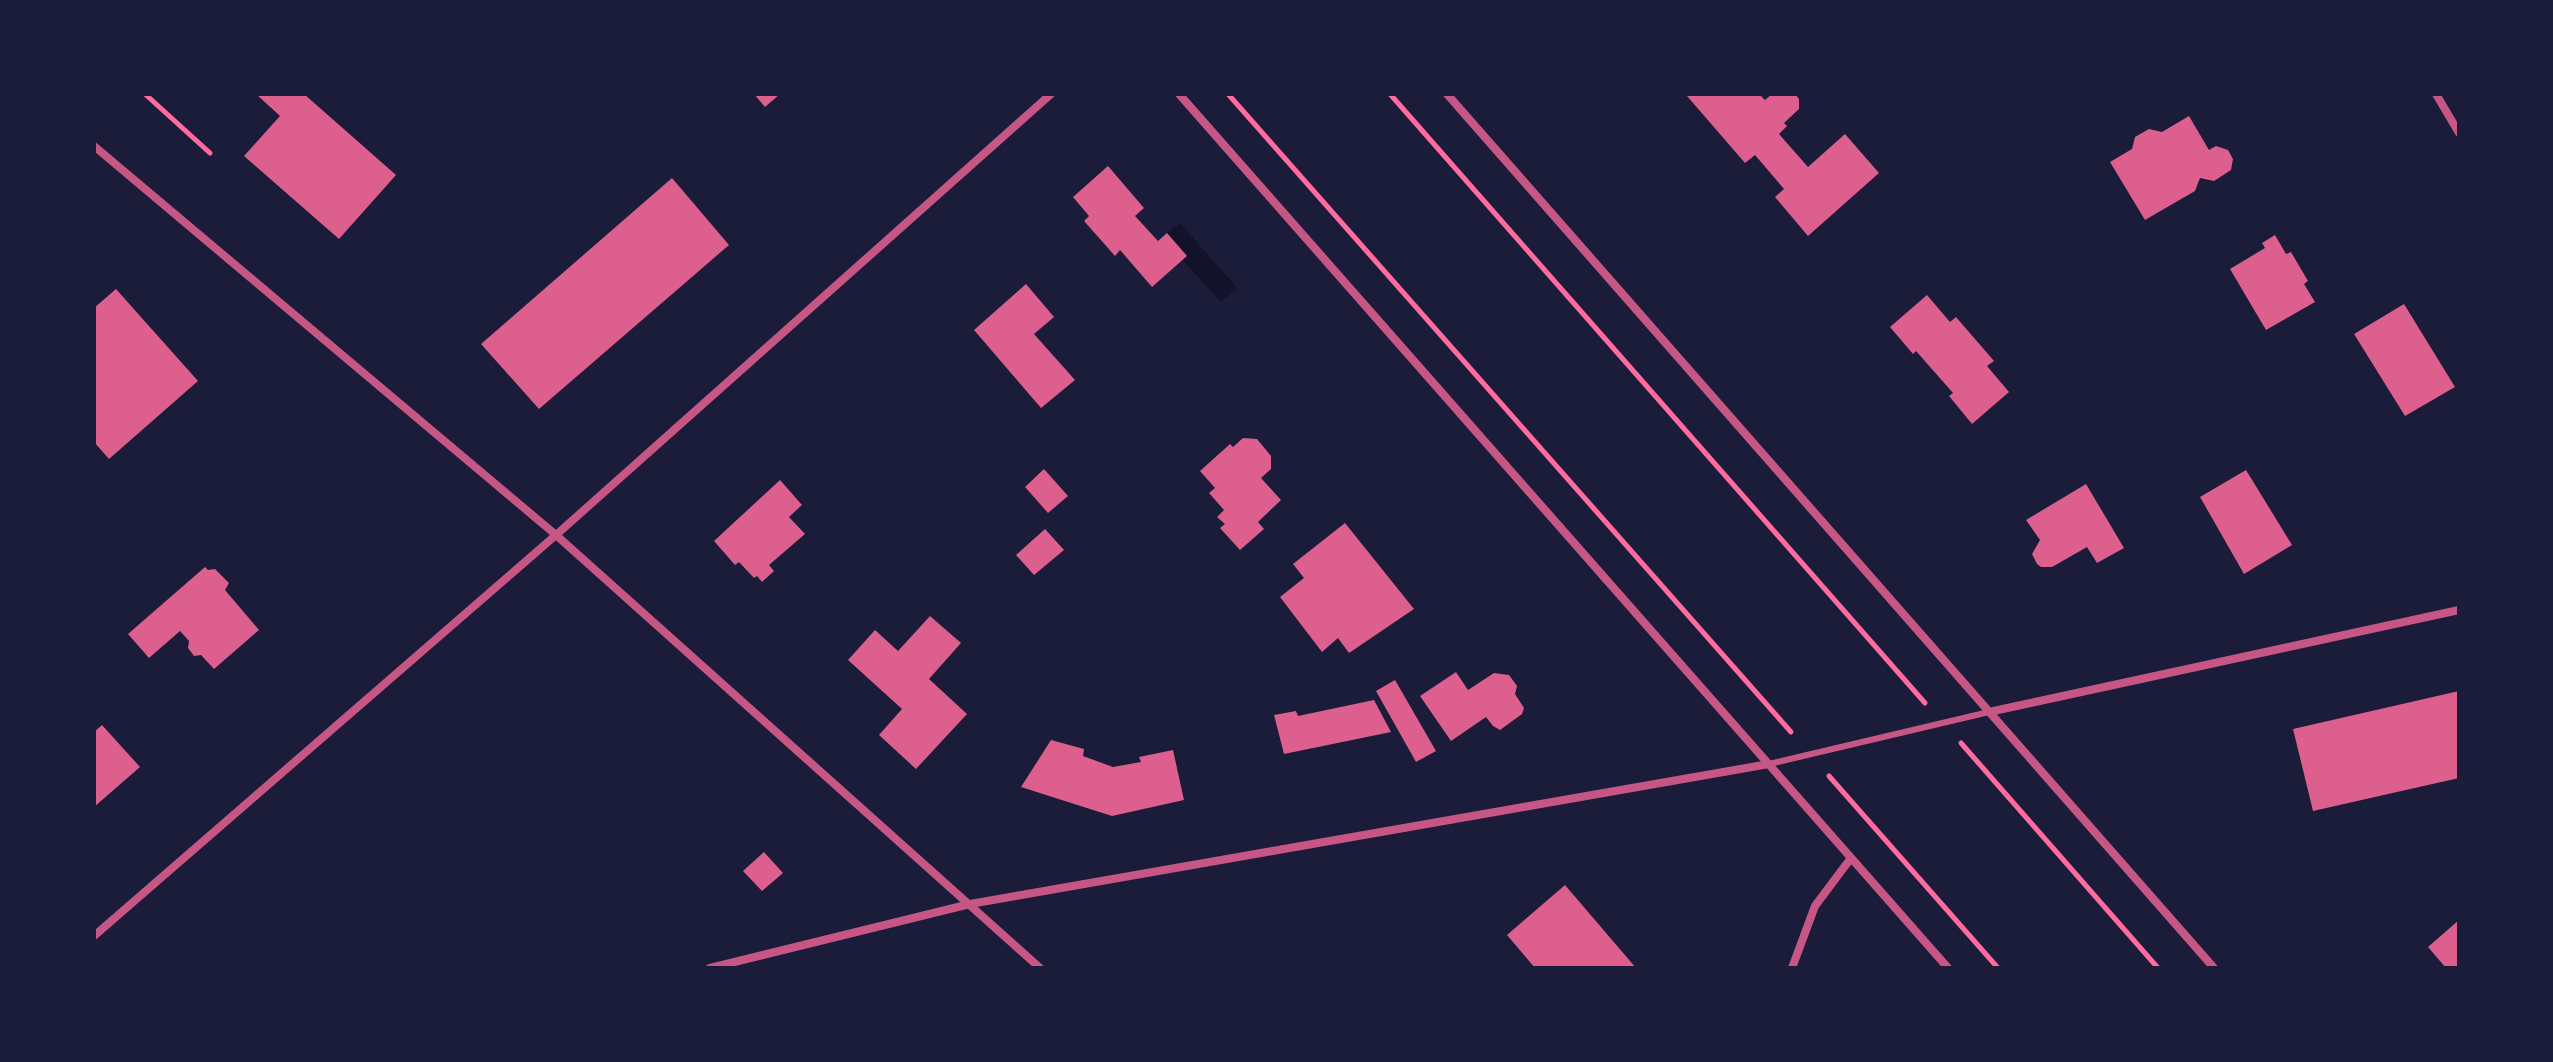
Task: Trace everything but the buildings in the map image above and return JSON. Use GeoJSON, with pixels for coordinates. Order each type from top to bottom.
{"type":"FeatureCollection","features":[{"type":"Feature","properties":{"kind":"street"},"geometry":{"type":"LineString","coordinates":[[94,936],[556,535],[1051,94]]}},
{"type":"Feature","properties":{"kind":"street"},"geometry":{"type":"LineString","coordinates":[[1179,94],[1948,968]]}},
{"type":"Feature","properties":{"kind":"street"},"geometry":{"type":"LineString","coordinates":[[1447,94],[2214,968]]}},
{"type":"Feature","properties":{"kind":"street"},"geometry":{"type":"LineString","coordinates":[[2436,94],[2459,133]]}},
{"type":"Feature","properties":{"kind":"street"},"geometry":{"type":"LineString","coordinates":[[94,146],[556,535],[1040,968]]}},
{"type":"Feature","properties":{"kind":"street"},"geometry":{"type":"LineString","coordinates":[[1989,712],[2459,610]]}},
{"type":"Feature","properties":{"kind":"street"},"geometry":{"type":"LineString","coordinates":[[710,968],[970,904],[1769,764]]}},
{"type":"Feature","properties":{"kind":"street"},"geometry":{"type":"LineString","coordinates":[[1792,968],[1815,906],[1851,858]]}},
{"type":"Feature","properties":{"kind":"lane"},"geometry":{"type":"LineString","coordinates":[[1769,764],[1989,712]]}},
{"type":"Feature","properties":{"kind":"path"},"geometry":{"type":"LineString","coordinates":[[145,94],[210,153]]}},
{"type":"Feature","properties":{"kind":"path"},"geometry":{"type":"LineString","coordinates":[[1228,94],[1998,968]]}},
{"type":"Feature","properties":{"kind":"path"},"geometry":{"type":"LineString","coordinates":[[1390,94],[2158,968]]}},
{"type":"Feature","properties":{"kind":"shaded area"},"geometry":{"type":"Polygon","coordinates":[[[1180,223],[1237,288],[1221,302],[1183,260],[1187,255],[1167,233],[1180,223]]]}}]}
